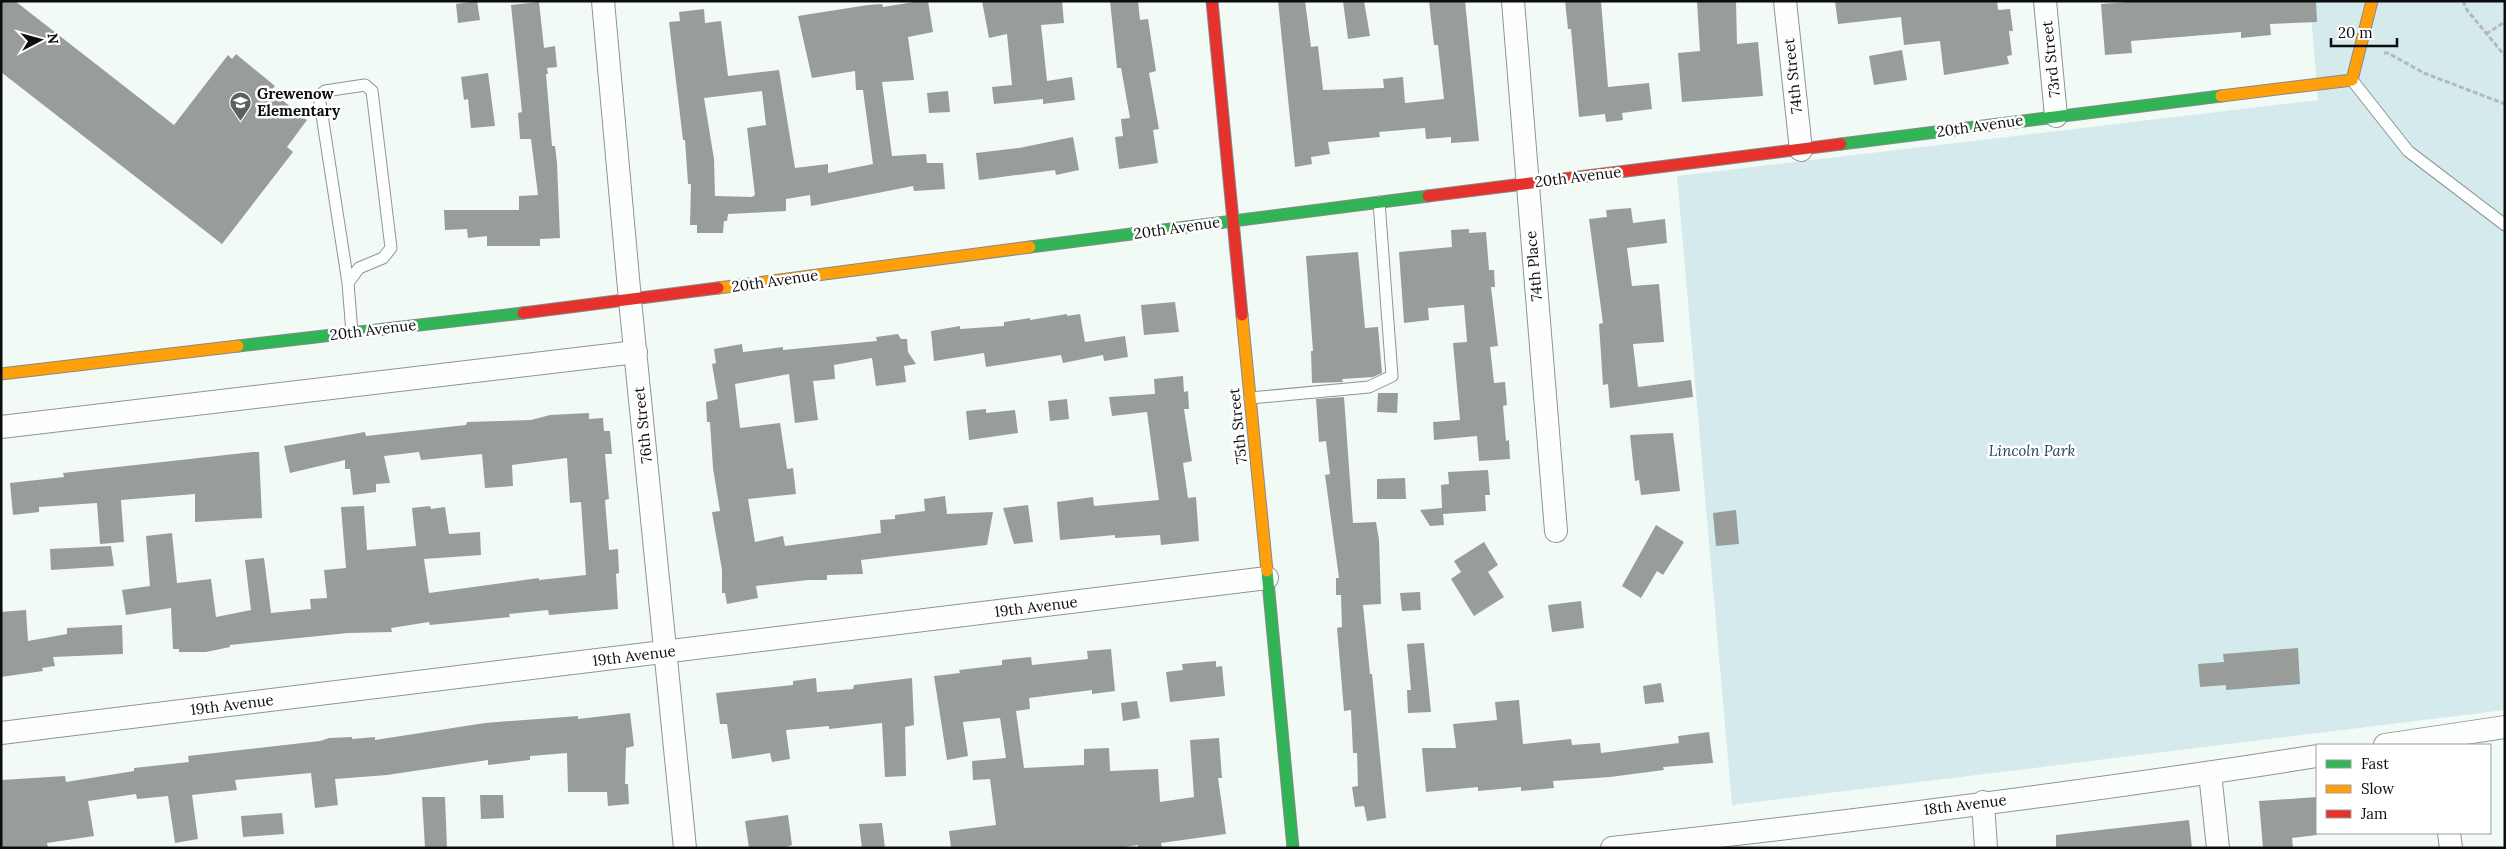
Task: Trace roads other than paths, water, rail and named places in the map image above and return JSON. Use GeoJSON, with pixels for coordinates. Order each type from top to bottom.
{"type":"FeatureCollection","features":[{"type":"Feature","properties":{"kind":"street","name":"76th Street"},"geometry":{"type":"LineString","coordinates":[[603,1],[630,300],[685,848]]}},
{"type":"Feature","properties":{"kind":"street","name":"75th Street"},"geometry":{"type":"LineString","coordinates":[[1212,1],[1294,848]]}},
{"type":"Feature","properties":{"kind":"street","name":"74th Place"},"geometry":{"type":"LineString","coordinates":[[1513,1],[1556,531]]}},
{"type":"Feature","properties":{"kind":"street","name":"74th Street"},"geometry":{"type":"LineString","coordinates":[[1785,1],[1801,150]]}},
{"type":"Feature","properties":{"kind":"street","name":"73rd Street"},"geometry":{"type":"LineString","coordinates":[[2045,1],[2056,116]]}},
{"type":"Feature","properties":{"kind":"street"},"geometry":{"type":"LineString","coordinates":[[2352,80],[2372,1]]}},
{"type":"Feature","properties":{"kind":"street","name":"20th Avenue"},"geometry":{"type":"LineString","coordinates":[[1,374],[630,300],[1233,220],[2352,80]]}},
{"type":"Feature","properties":{"kind":"street"},"geometry":{"type":"LineString","coordinates":[[1,427],[636,352]]}},
{"type":"Feature","properties":{"kind":"street","name":"19th Avenue"},"geometry":{"type":"LineString","coordinates":[[1,733],[1267,578]]}},
{"type":"Feature","properties":{"kind":"street"},"geometry":{"type":"LineString","coordinates":[[2398,744],[2438,741],[2505,727]]}},
{"type":"Feature","properties":{"kind":"street","name":"18th Avenue"},"geometry":{"type":"LineString","coordinates":[[1612,848],[1736,841],[1983,802],[2210,773],[2316,756]]}},
{"type":"Feature","properties":{"kind":"street"},"geometry":{"type":"LineString","coordinates":[[2210,773],[2218,848]]}},
{"type":"Feature","properties":{"kind":"street"},"geometry":{"type":"LineString","coordinates":[[1983,802],[1986,848]]}},
{"type":"Feature","properties":{"kind":"street"},"geometry":{"type":"LineString","coordinates":[[2449,834],[2451,848]]}},
{"type":"Feature","properties":{"kind":"lane"},"geometry":{"type":"LineString","coordinates":[[2352,80],[2408,151],[2505,225]]}},
{"type":"Feature","properties":{"kind":"lane"},"geometry":{"type":"LineString","coordinates":[[348,283],[359,268],[383,258],[391,248],[372,91],[365,85],[325,91],[319,96],[348,283],[352,333]]}},
{"type":"Feature","properties":{"kind":"lane"},"geometry":{"type":"LineString","coordinates":[[1250,398],[1369,387],[1392,376],[1379,202]]}},
{"type":"Feature","properties":{"kind":"place","name":"Grewenow Elementary"},"geometry":{"type":"Point","coordinates":[241,122]}},
{"type":"Feature","properties":{"kind":"park label","name":"Lincoln Park"},"geometry":{"type":"Point","coordinates":[2032,451]}}]}
